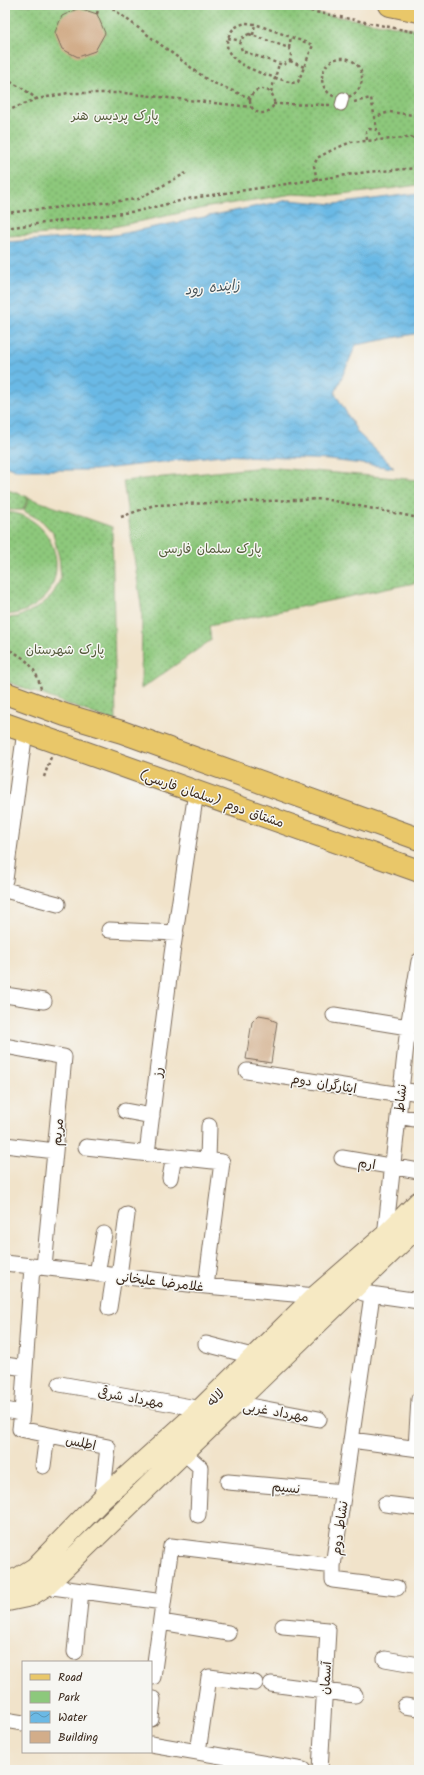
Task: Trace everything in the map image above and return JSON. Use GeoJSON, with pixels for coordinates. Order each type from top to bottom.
{"type":"FeatureCollection","features":[{"type":"Feature","properties":{"kind":"main road"},"geometry":{"type":"LineString","coordinates":[[390,5],[419,11]]}},
{"type":"Feature","properties":{"kind":"main road"},"geometry":{"type":"LineString","coordinates":[[5,694],[129,735],[419,839]]}},
{"type":"Feature","properties":{"kind":"main road","name":"مشتاق دوم (سلمان فارسی)"},"geometry":{"type":"LineString","coordinates":[[5,724],[419,871]]}},
{"type":"Feature","properties":{"kind":"main road","name":"لاله"},"geometry":{"type":"LineString","coordinates":[[5,1601],[29,1596],[44,1586],[233,1403],[279,1346],[316,1296],[385,1236],[419,1202]]}},
{"type":"Feature","properties":{"kind":"main road","name":"لاله"},"geometry":{"type":"LineString","coordinates":[[5,1583],[19,1578],[35,1568],[102,1499],[202,1409],[256,1357],[279,1346],[349,1292],[419,1225]]}},
{"type":"Feature","properties":{"kind":"street"},"geometry":{"type":"LineString","coordinates":[[5,880],[25,731]]}},
{"type":"Feature","properties":{"kind":"street","name":"رز"},"geometry":{"type":"LineString","coordinates":[[147,1153],[196,792]]}},
{"type":"Feature","properties":{"kind":"street"},"geometry":{"type":"LineString","coordinates":[[5,890],[58,904]]}},
{"type":"Feature","properties":{"kind":"street"},"geometry":{"type":"LineString","coordinates":[[109,930],[176,933]]}},
{"type":"Feature","properties":{"kind":"street","name":"نشاط"},"geometry":{"type":"LineString","coordinates":[[385,1236],[408,1027],[419,961]]}},
{"type":"Feature","properties":{"kind":"street"},"geometry":{"type":"LineString","coordinates":[[5,995],[44,1001]]}},
{"type":"Feature","properties":{"kind":"street"},"geometry":{"type":"LineString","coordinates":[[334,1015],[408,1027]]}},
{"type":"Feature","properties":{"kind":"street","name":"مریم"},"geometry":{"type":"LineString","coordinates":[[5,1046],[64,1057],[55,1151],[38,1267]]}},
{"type":"Feature","properties":{"kind":"street","name":"ایثارگران دوم"},"geometry":{"type":"LineString","coordinates":[[247,1071],[401,1092],[419,1093]]}},
{"type":"Feature","properties":{"kind":"street"},"geometry":{"type":"LineString","coordinates":[[125,1111],[152,1116]]}},
{"type":"Feature","properties":{"kind":"street"},"geometry":{"type":"LineString","coordinates":[[398,1116],[419,1120]]}},
{"type":"Feature","properties":{"kind":"street"},"geometry":{"type":"LineString","coordinates":[[208,1160],[209,1126]]}},
{"type":"Feature","properties":{"kind":"street"},"geometry":{"type":"LineString","coordinates":[[5,1145],[55,1151]]}},
{"type":"Feature","properties":{"kind":"street"},"geometry":{"type":"LineString","coordinates":[[86,1147],[222,1162],[206,1286]]}},
{"type":"Feature","properties":{"kind":"street"},"geometry":{"type":"LineString","coordinates":[[170,1178],[174,1156]]}},
{"type":"Feature","properties":{"kind":"street","name":"ارم"},"geometry":{"type":"LineString","coordinates":[[342,1158],[419,1171]]}},
{"type":"Feature","properties":{"kind":"street"},"geometry":{"type":"LineString","coordinates":[[109,1308],[127,1215]]}},
{"type":"Feature","properties":{"kind":"street"},"geometry":{"type":"LineString","coordinates":[[97,1274],[104,1234]]}},
{"type":"Feature","properties":{"kind":"street","name":"غلامرضا علیخانی"},"geometry":{"type":"LineString","coordinates":[[5,1263],[206,1286],[316,1296]]}},
{"type":"Feature","properties":{"kind":"street","name":"اطلس"},"geometry":{"type":"LineString","coordinates":[[38,1267],[25,1368],[20,1429],[108,1447],[102,1499]]}},
{"type":"Feature","properties":{"kind":"street"},"geometry":{"type":"LineString","coordinates":[[349,1292],[419,1301]]}},
{"type":"Feature","properties":{"kind":"street","name":"نشاط دوم"},"geometry":{"type":"LineString","coordinates":[[152,1677],[154,1677],[171,1546],[333,1566],[372,1295]]}},
{"type":"Feature","properties":{"kind":"street"},"geometry":{"type":"LineString","coordinates":[[206,1344],[256,1357]]}},
{"type":"Feature","properties":{"kind":"street"},"geometry":{"type":"LineString","coordinates":[[5,1365],[25,1368]]}},
{"type":"Feature","properties":{"kind":"street","name":"مهرداد شرقی"},"geometry":{"type":"LineString","coordinates":[[60,1384],[202,1409]]}},
{"type":"Feature","properties":{"kind":"street"},"geometry":{"type":"LineString","coordinates":[[351,1440],[418,1448],[419,1399]]}},
{"type":"Feature","properties":{"kind":"street","name":"مهرداد غربی"},"geometry":{"type":"LineString","coordinates":[[233,1403],[319,1419]]}},
{"type":"Feature","properties":{"kind":"street"},"geometry":{"type":"LineString","coordinates":[[5,1410],[22,1413]]}},
{"type":"Feature","properties":{"kind":"street"},"geometry":{"type":"LineString","coordinates":[[43,1466],[47,1435]]}},
{"type":"Feature","properties":{"kind":"street"},"geometry":{"type":"LineString","coordinates":[[183,1452],[200,1467],[198,1515]]}},
{"type":"Feature","properties":{"kind":"street","name":"نسیم"},"geometry":{"type":"LineString","coordinates":[[228,1482],[344,1492]]}},
{"type":"Feature","properties":{"kind":"street"},"geometry":{"type":"LineString","coordinates":[[385,1504],[419,1508]]}},
{"type":"Feature","properties":{"kind":"street"},"geometry":{"type":"LineString","coordinates":[[333,1566],[333,1580],[397,1588]]}},
{"type":"Feature","properties":{"kind":"street"},"geometry":{"type":"LineString","coordinates":[[44,1586],[163,1602]]}},
{"type":"Feature","properties":{"kind":"street"},"geometry":{"type":"LineString","coordinates":[[75,1652],[81,1591]]}},
{"type":"Feature","properties":{"kind":"street"},"geometry":{"type":"LineString","coordinates":[[161,1622],[228,1633]]}},
{"type":"Feature","properties":{"kind":"street","name":"آسمان"},"geometry":{"type":"LineString","coordinates":[[283,1626],[328,1630],[320,1770]]}},
{"type":"Feature","properties":{"kind":"street"},"geometry":{"type":"LineString","coordinates":[[386,1659],[419,1665]]}},
{"type":"Feature","properties":{"kind":"street"},"geometry":{"type":"LineString","coordinates":[[198,1752],[209,1677],[255,1683]]}},
{"type":"Feature","properties":{"kind":"street"},"geometry":{"type":"LineString","coordinates":[[271,1684],[355,1695]]}},
{"type":"Feature","properties":{"kind":"street"},"geometry":{"type":"LineString","coordinates":[[152,1709],[153,1699]]}},
{"type":"Feature","properties":{"kind":"street"},"geometry":{"type":"LineString","coordinates":[[5,1720],[22,1723]]}},
{"type":"Feature","properties":{"kind":"street"},"geometry":{"type":"LineString","coordinates":[[152,1744],[303,1770]]}},
{"type":"Feature","properties":{"kind":"path"},"geometry":{"type":"LineString","coordinates":[[97,14],[99,5]]}},
{"type":"Feature","properties":{"kind":"path"},"geometry":{"type":"LineString","coordinates":[[108,5],[209,81],[250,98]]}},
{"type":"Feature","properties":{"kind":"path"},"geometry":{"type":"LineString","coordinates":[[281,5],[419,33]]}},
{"type":"Feature","properties":{"kind":"path"},"geometry":{"type":"LineString","coordinates":[[252,36],[255,24]]}},
{"type":"Feature","properties":{"kind":"path"},"geometry":{"type":"LineString","coordinates":[[255,24],[313,45],[298,82],[292,83],[240,64],[231,56],[226,44],[231,31],[239,25],[255,24]]}},
{"type":"Feature","properties":{"kind":"path"},"geometry":{"type":"LineString","coordinates":[[289,48],[249,34],[242,37],[240,44],[242,51],[279,64],[283,65],[290,61]]}},
{"type":"Feature","properties":{"kind":"path"},"geometry":{"type":"LineString","coordinates":[[290,61],[291,55],[289,48],[291,37]]}},
{"type":"Feature","properties":{"kind":"path"},"geometry":{"type":"LineString","coordinates":[[228,38],[241,42]]}},
{"type":"Feature","properties":{"kind":"path"},"geometry":{"type":"LineString","coordinates":[[341,58],[350,59],[358,65],[362,73],[362,82],[358,90],[342,102],[327,91],[322,83],[322,74],[326,66],[332,60],[341,58]]}},
{"type":"Feature","properties":{"kind":"path"},"geometry":{"type":"LineString","coordinates":[[290,61],[304,67]]}},
{"type":"Feature","properties":{"kind":"path"},"geometry":{"type":"LineString","coordinates":[[270,92],[279,64]]}},
{"type":"Feature","properties":{"kind":"path"},"geometry":{"type":"LineString","coordinates":[[5,79],[22,88],[37,99]]}},
{"type":"Feature","properties":{"kind":"path"},"geometry":{"type":"LineString","coordinates":[[263,89],[270,92],[274,100],[272,108],[265,113],[257,112],[251,106],[250,98],[255,91],[263,89]]}},
{"type":"Feature","properties":{"kind":"path"},"geometry":{"type":"LineString","coordinates":[[5,117],[7,111],[37,99],[68,93],[124,93],[251,106]]}},
{"type":"Feature","properties":{"kind":"path"},"geometry":{"type":"LineString","coordinates":[[373,118],[389,112],[413,115],[419,113]]}},
{"type":"Feature","properties":{"kind":"path"},"geometry":{"type":"LineString","coordinates":[[367,140],[366,132],[369,129],[377,130],[381,139]]}},
{"type":"Feature","properties":{"kind":"path"},"geometry":{"type":"LineString","coordinates":[[317,180],[314,166],[318,158],[351,142],[419,137]]}},
{"type":"Feature","properties":{"kind":"path"},"geometry":{"type":"LineString","coordinates":[[5,228],[138,211],[192,198],[367,172],[419,168]]}},
{"type":"Feature","properties":{"kind":"path"},"geometry":{"type":"LineString","coordinates":[[5,213],[138,199],[186,173]]}},
{"type":"Feature","properties":{"kind":"path"},"geometry":{"type":"LineString","coordinates":[[121,517],[154,505],[324,499],[419,518]]}},
{"type":"Feature","properties":{"kind":"path"},"geometry":{"type":"LineString","coordinates":[[5,648],[16,653],[33,666],[38,677],[42,695]]}},
{"type":"Feature","properties":{"kind":"green space","name":"پارک پردیس هنر"},"geometry":{"type":"Polygon","coordinates":[[[5,5],[284,5],[321,14],[419,30],[419,185],[334,196],[293,194],[209,207],[108,228],[35,235],[5,236],[5,5]]]}},
{"type":"Feature","properties":{"kind":"green space","name":"پارک سلمان فارسی"},"geometry":{"type":"Polygon","coordinates":[[[265,467],[419,480],[419,582],[209,626],[211,640],[141,689],[142,612],[123,481],[265,467]]]}},
{"type":"Feature","properties":{"kind":"green space"},"geometry":{"type":"Polygon","coordinates":[[[5,489],[28,497],[23,510],[5,510],[5,489]]]}},
{"type":"Feature","properties":{"kind":"green space","name":"پارک شهرستان"},"geometry":{"type":"Polygon","coordinates":[[[29,498],[112,527],[116,722],[5,681],[5,618],[18,617],[39,607],[52,596],[61,578],[59,557],[53,533],[42,521],[24,511],[29,498]]]}},
{"type":"Feature","properties":{"kind":"green space"},"geometry":{"type":"Polygon","coordinates":[[[5,512],[28,518],[43,531],[50,541],[56,564],[55,576],[51,587],[44,597],[27,610],[5,615],[5,512]]]}},
{"type":"Feature","properties":{"kind":"water","name":"زاینده رود"},"geometry":{"type":"Polygon","coordinates":[[[419,193],[419,333],[356,345],[335,393],[358,433],[394,468],[330,460],[221,455],[95,470],[15,470],[5,466],[5,242],[115,235],[288,200],[335,204],[419,193]]]}},
{"type":"Feature","properties":{"kind":"building"},"geometry":{"type":"Polygon","coordinates":[[[79,8],[97,14],[105,33],[95,51],[78,57],[62,49],[55,32],[62,16],[79,8]]]}},
{"type":"Feature","properties":{"kind":"building"},"geometry":{"type":"Polygon","coordinates":[[[259,1015],[270,1017],[272,1020],[277,1022],[271,1063],[246,1059],[252,1022],[259,1015]]]}}]}
